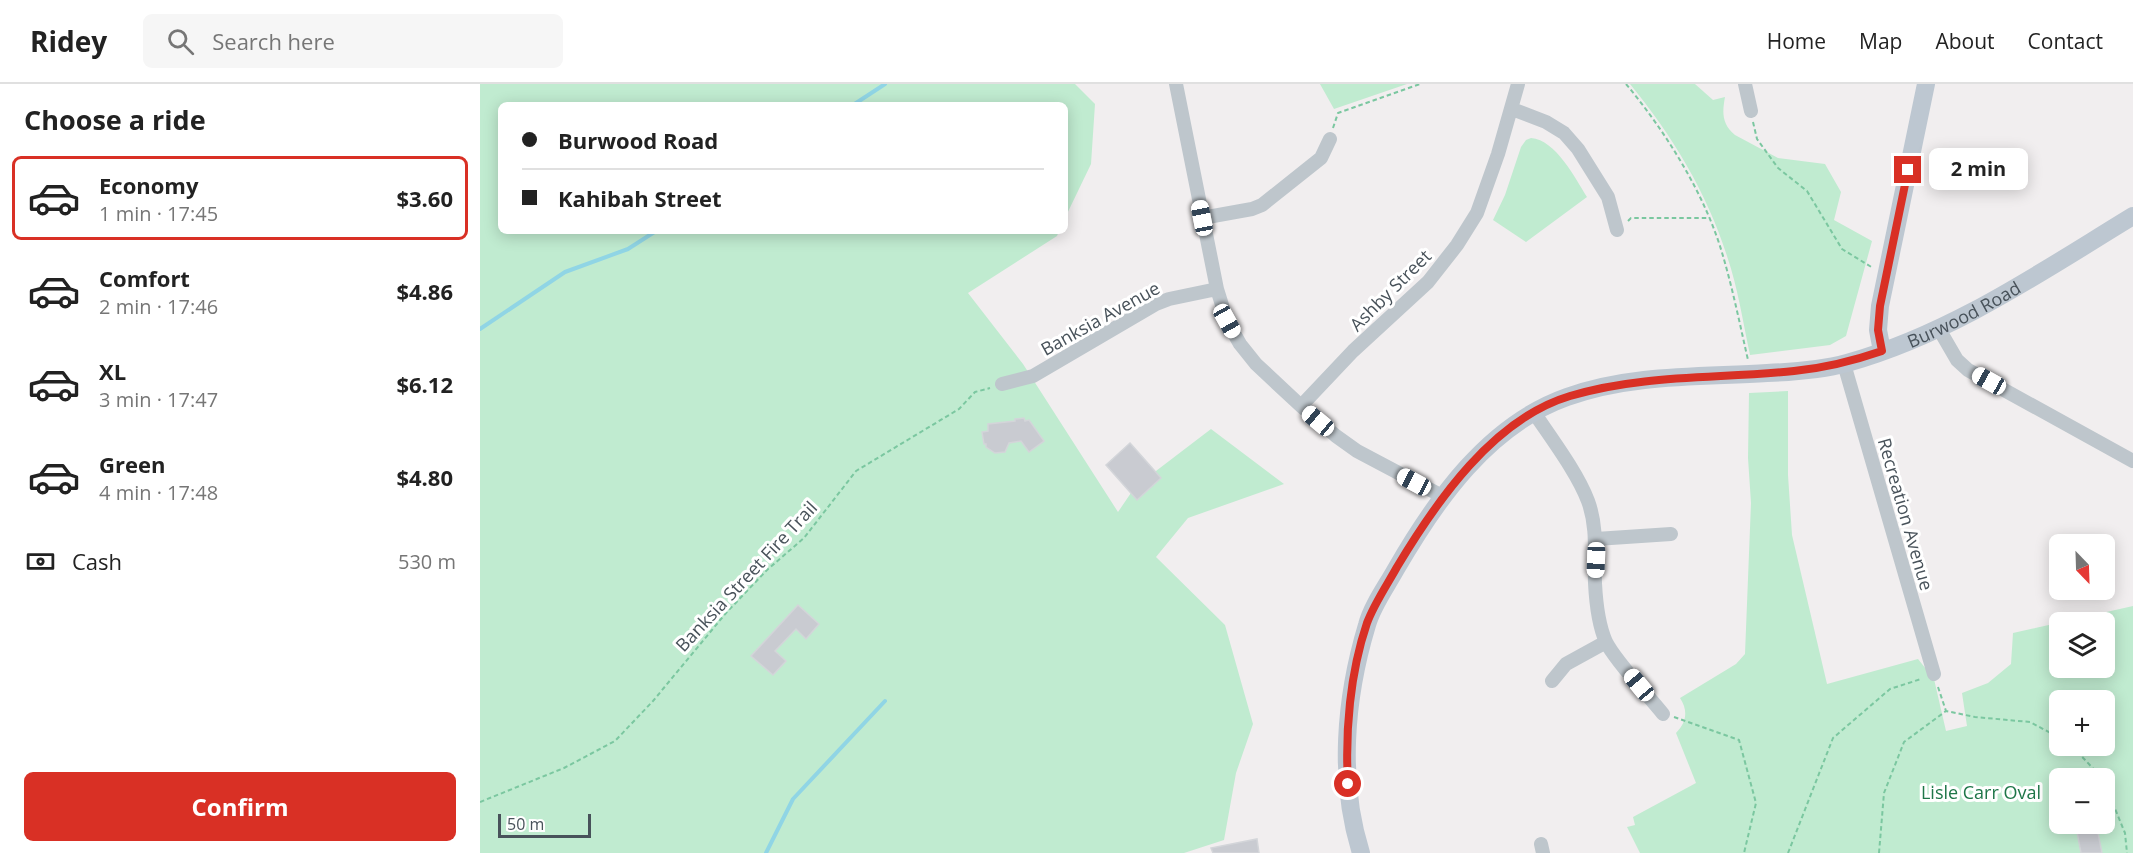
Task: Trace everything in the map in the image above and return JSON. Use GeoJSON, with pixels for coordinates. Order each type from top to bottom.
{"type":"FeatureCollection","features":[{"type":"Feature","properties":{"kind":"main road"},"geometry":{"type":"LineString","coordinates":[[1882,351],[1878,330],[1880,306],[1926,84]]}},
{"type":"Feature","properties":{"kind":"main road","name":"Burwood Road"},"geometry":{"type":"LineString","coordinates":[[1361,853],[1350,807],[1347,762],[1349,716],[1356,667],[1367,622],[1407,551],[1442,496],[1470,464],[1502,435],[1533,411],[1568,396],[1612,385],[1662,378],[1795,371],[1844,364],[1882,351],[1940,329],[1982,308],[2133,216]]}},
{"type":"Feature","properties":{"kind":"street"},"geometry":{"type":"LineString","coordinates":[[1176,84],[1217,289],[1227,321],[1240,344],[1256,364],[1336,436],[1357,451],[1442,496]]}},
{"type":"Feature","properties":{"kind":"street","name":"Ashby Street"},"geometry":{"type":"LineString","coordinates":[[1301,406],[1353,351],[1428,282],[1457,246],[1477,213],[1512,109],[1518,84]]}},
{"type":"Feature","properties":{"kind":"street"},"geometry":{"type":"LineString","coordinates":[[1745,84],[1751,111]]}},
{"type":"Feature","properties":{"kind":"street"},"geometry":{"type":"LineString","coordinates":[[1512,109],[1546,122],[1564,133],[1578,149],[1608,197],[1617,230]]}},
{"type":"Feature","properties":{"kind":"street"},"geometry":{"type":"LineString","coordinates":[[1202,218],[1262,205],[1321,158],[1330,139]]}},
{"type":"Feature","properties":{"kind":"street","name":"Banksia Avenue"},"geometry":{"type":"LineString","coordinates":[[1002,384],[1033,375],[1163,302],[1217,289]]}},
{"type":"Feature","properties":{"kind":"street"},"geometry":{"type":"LineString","coordinates":[[1940,329],[1957,360],[1968,370],[2133,461]]}},
{"type":"Feature","properties":{"kind":"street","name":"Recreation Avenue"},"geometry":{"type":"LineString","coordinates":[[1844,364],[1934,675]]}},
{"type":"Feature","properties":{"kind":"street"},"geometry":{"type":"LineString","coordinates":[[1533,411],[1589,502],[1596,539],[1597,609],[1606,642],[1663,714]]}},
{"type":"Feature","properties":{"kind":"street"},"geometry":{"type":"LineString","coordinates":[[1596,539],[1671,534]]}},
{"type":"Feature","properties":{"kind":"street"},"geometry":{"type":"LineString","coordinates":[[1552,681],[1566,664],[1606,642]]}},
{"type":"Feature","properties":{"kind":"path"},"geometry":{"type":"LineString","coordinates":[[1330,139],[1338,113],[1420,84]]}},
{"type":"Feature","properties":{"kind":"path"},"geometry":{"type":"LineString","coordinates":[[1626,84],[1649,111],[1693,184],[1709,218],[1723,255],[1752,374]]}},
{"type":"Feature","properties":{"kind":"path"},"geometry":{"type":"LineString","coordinates":[[1751,111],[1757,139],[1779,168],[1807,191],[1842,249],[1886,276]]}},
{"type":"Feature","properties":{"kind":"path"},"geometry":{"type":"LineString","coordinates":[[1617,230],[1631,218],[1709,218]]}},
{"type":"Feature","properties":{"kind":"path","name":"Banksia Street Fire Trail"},"geometry":{"type":"LineString","coordinates":[[480,802],[564,768],[615,741],[653,701],[726,613],[767,570],[804,538],[856,471],[959,409],[975,392],[1002,384]]}},
{"type":"Feature","properties":{"kind":"path"},"geometry":{"type":"LineString","coordinates":[[1788,853],[1833,738],[1890,689],[1934,675],[1946,711]]}},
{"type":"Feature","properties":{"kind":"path"},"geometry":{"type":"LineString","coordinates":[[1880,853],[1884,793],[1904,742],[1946,711],[1975,717],[2030,722],[2049,732]]}},
{"type":"Feature","properties":{"kind":"path"},"geometry":{"type":"LineString","coordinates":[[1663,714],[1739,740],[1756,803],[1744,853]]}},
{"type":"Feature","properties":{"kind":"path"},"geometry":{"type":"LineString","coordinates":[[2081,756],[2093,768]]}},
{"type":"Feature","properties":{"kind":"path"},"geometry":{"type":"LineString","coordinates":[[2115,809],[2125,833],[2127,853]]}},
{"type":"Feature","properties":{"kind":"green space"},"geometry":{"type":"Polygon","coordinates":[[[480,84],[1075,84],[1095,104],[1091,164],[1068,212],[1068,102],[498,102],[498,234],[1058,234],[968,293],[1023,364],[1118,512],[1135,487],[1211,429],[1284,484],[1188,518],[1156,557],[1225,625],[1253,724],[1236,773],[1224,840],[1184,853],[480,853],[480,84]]]}},
{"type":"Feature","properties":{"kind":"green space"},"geometry":{"type":"Polygon","coordinates":[[[1320,84],[1407,84],[1334,109],[1320,84]]]}},
{"type":"Feature","properties":{"kind":"green space"},"geometry":{"type":"Polygon","coordinates":[[[1630,84],[1695,84],[1713,100],[1725,97],[1724,118],[1735,135],[1778,158],[1825,164],[1841,192],[1834,220],[1872,241],[1846,336],[1830,345],[1750,355],[1731,268],[1699,187],[1674,144],[1630,84]]]}},
{"type":"Feature","properties":{"kind":"green space"},"geometry":{"type":"Polygon","coordinates":[[[1531,138],[1549,145],[1557,153],[1587,197],[1526,242],[1493,220],[1505,195],[1521,147],[1526,140],[1531,138]]]}},
{"type":"Feature","properties":{"kind":"green space","name":"Lisle Carr Oval"},"geometry":{"type":"Polygon","coordinates":[[[1788,391],[1788,475],[1792,535],[1827,684],[1918,659],[1934,679],[1946,731],[1967,726],[1962,693],[1988,683],[2011,664],[2013,633],[2049,625],[2049,678],[2115,678],[2115,612],[2106,612],[2133,606],[2133,853],[1640,853],[1627,827],[1635,825],[1633,817],[1696,783],[1676,733],[1685,716],[1680,698],[1736,664],[1745,654],[1751,503],[1748,458],[1749,393],[1788,391]]]}},
{"type":"Feature","properties":{"kind":"building"},"geometry":{"type":"Polygon","coordinates":[[[1024,418],[1025,421],[1029,420],[1044,441],[1029,452],[1021,441],[1009,443],[1005,452],[995,453],[986,447],[982,432],[988,431],[988,424],[1024,418]]]}},
{"type":"Feature","properties":{"kind":"building"},"geometry":{"type":"Polygon","coordinates":[[[1130,443],[1161,478],[1137,500],[1106,465],[1130,443]]]}},
{"type":"Feature","properties":{"kind":"building"},"geometry":{"type":"Polygon","coordinates":[[[798,605],[819,624],[806,639],[796,629],[775,651],[786,661],[773,675],[751,656],[798,605]]]}},
{"type":"Feature","properties":{"kind":"building"},"geometry":{"type":"Polygon","coordinates":[[[2077,834],[2098,834],[2102,853],[2081,853],[2077,834]]]}},
{"type":"Feature","properties":{"kind":"building"},"geometry":{"type":"Polygon","coordinates":[[[1257,839],[1259,853],[1213,853],[1211,848],[1257,839]]]}},
{"type":"Feature","properties":{"kind":"waterway"},"geometry":{"type":"LineString","coordinates":[[858,102],[885,84]]}},
{"type":"Feature","properties":{"kind":"waterway"},"geometry":{"type":"LineString","coordinates":[[480,329],[565,272],[628,249],[651,234]]}},
{"type":"Feature","properties":{"kind":"waterway"},"geometry":{"type":"LineString","coordinates":[[766,853],[793,799],[885,701]]}},
{"type":"Feature","properties":{"kind":"route"},"geometry":{"type":"LineString","coordinates":[[1348,784],[1349,716],[1356,667],[1367,622],[1412,542],[1442,496],[1470,464],[1533,411],[1568,396],[1612,385],[1662,378],[1795,371],[1844,364],[1882,351],[1878,330],[1880,306],[1908,170]]}}]}
